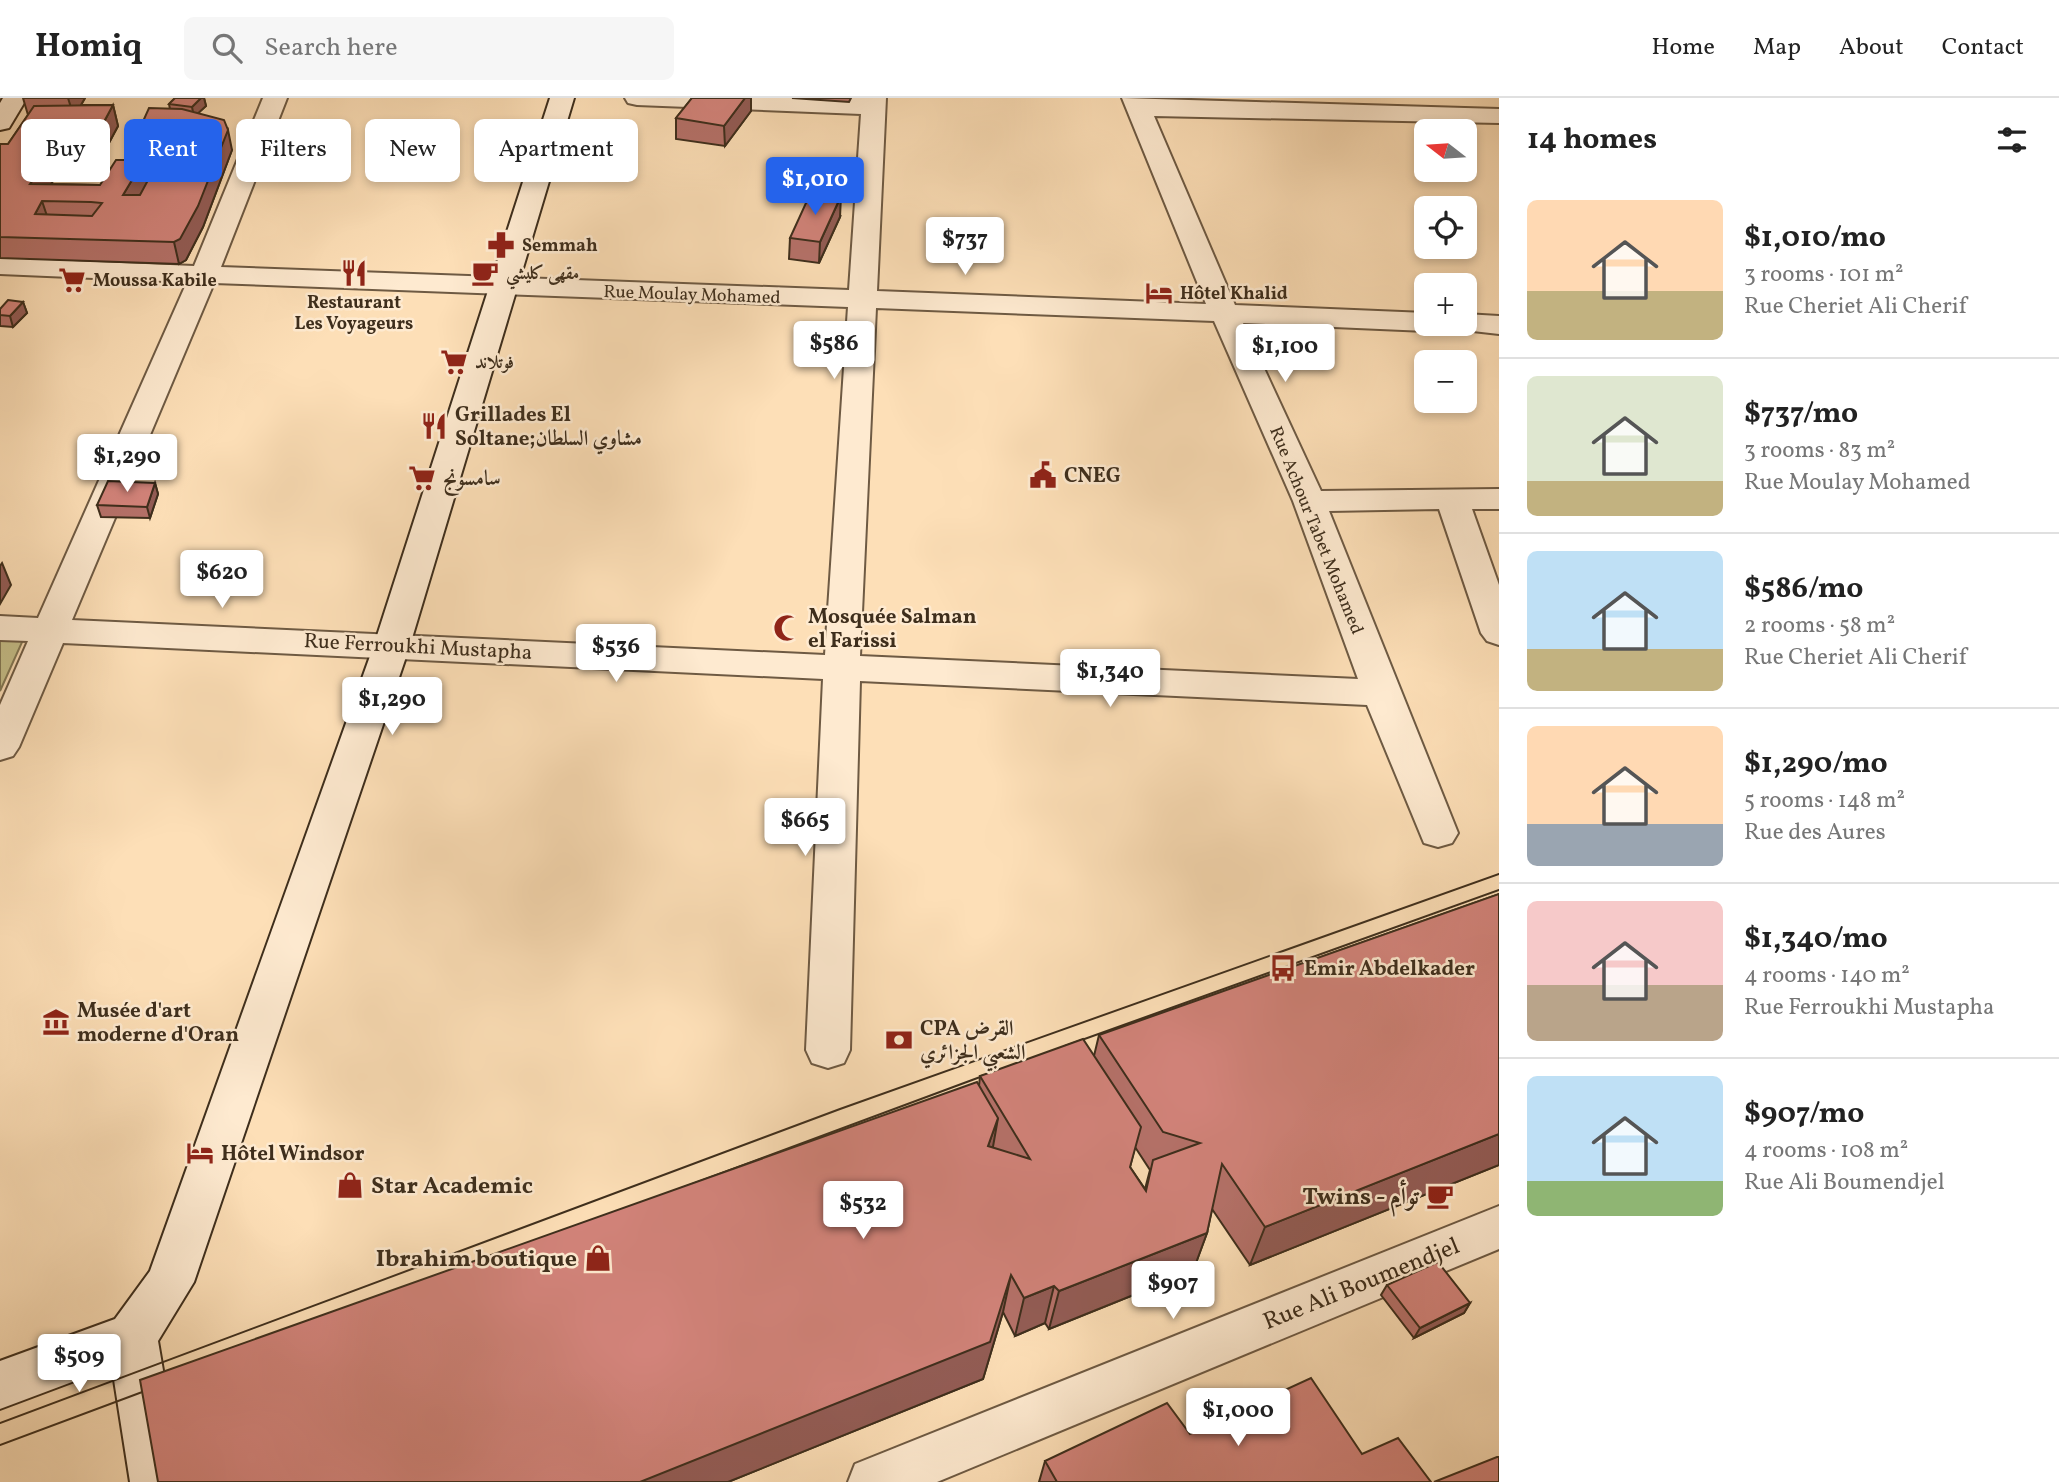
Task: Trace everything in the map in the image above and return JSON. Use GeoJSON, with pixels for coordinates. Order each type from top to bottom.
{"type":"FeatureCollection","features":[{"type":"Feature","properties":{"kind":"street"},"geometry":{"type":"LineString","coordinates":[[0,123],[15,98]]}},
{"type":"Feature","properties":{"kind":"street"},"geometry":{"type":"LineString","coordinates":[[0,747],[204,275],[275,98]]}},
{"type":"Feature","properties":{"kind":"street"},"geometry":{"type":"LineString","coordinates":[[0,1385],[132,1336],[170,1282],[392,645],[562,98]]}},
{"type":"Feature","properties":{"kind":"street"},"geometry":{"type":"LineString","coordinates":[[637,98],[873,102],[842,667],[828,1051]]}},
{"type":"Feature","properties":{"kind":"street"},"geometry":{"type":"LineString","coordinates":[[1136,103],[1397,107],[1499,116]]}},
{"type":"Feature","properties":{"kind":"street","name":"Rue Achour Tabet Mohamed"},"geometry":{"type":"LineString","coordinates":[[1136,103],[1224,312],[1309,501],[1381,693],[1438,832]]}},
{"type":"Feature","properties":{"kind":"street","name":"Rue Moulay Mohamed"},"geometry":{"type":"LineString","coordinates":[[0,266],[502,289],[864,298],[1414,320]]}},
{"type":"Feature","properties":{"kind":"street"},"geometry":{"type":"LineString","coordinates":[[1477,324],[1499,325]]}},
{"type":"Feature","properties":{"kind":"street"},"geometry":{"type":"LineString","coordinates":[[1309,501],[1499,499]]}},
{"type":"Feature","properties":{"kind":"street"},"geometry":{"type":"LineString","coordinates":[[1452,500],[1499,633]]}},
{"type":"Feature","properties":{"kind":"street","name":"Rue Ferroukhi Mustapha"},"geometry":{"type":"LineString","coordinates":[[0,628],[1381,693]]}},
{"type":"Feature","properties":{"kind":"street","name":"Rue Ali Boumendjel"},"geometry":{"type":"LineString","coordinates":[[874,1482],[1499,1227]]}},
{"type":"Feature","properties":{"kind":"street"},"geometry":{"type":"LineString","coordinates":[[132,1336],[156,1482]]}},
{"type":"Feature","properties":{"kind":"shaded area"},"geometry":{"type":"Polygon","coordinates":[[[0,639],[23,640],[0,691],[0,639]]]}},
{"type":"Feature","properties":{"kind":"building"},"geometry":{"type":"Polygon","coordinates":[[[175,98],[201,98],[192,107],[169,104],[175,98]]]}},
{"type":"Feature","properties":{"kind":"building"},"geometry":{"type":"Polygon","coordinates":[[[692,98],[745,98],[724,126],[676,118],[692,98]]]}},
{"type":"Feature","properties":{"kind":"building"},"geometry":{"type":"Polygon","coordinates":[[[113,105],[105,119],[25,119],[34,106],[113,105]]]}},
{"type":"Feature","properties":{"kind":"building"},"geometry":{"type":"Polygon","coordinates":[[[149,108],[182,109],[220,119],[144,119],[149,108]]]}},
{"type":"Feature","properties":{"kind":"building"},"geometry":{"type":"Polygon","coordinates":[[[222,119],[228,130],[222,145],[222,119]]]}},
{"type":"Feature","properties":{"kind":"building"},"geometry":{"type":"Polygon","coordinates":[[[21,125],[21,182],[31,182],[30,184],[100,185],[102,182],[110,182],[110,169],[116,160],[124,160],[124,182],[131,182],[123,195],[140,195],[147,182],[207,182],[180,239],[174,242],[0,237],[0,144],[8,144],[21,125]],[[42,201],[35,214],[92,216],[102,203],[42,201]]]}},
{"type":"Feature","properties":{"kind":"building"},"geometry":{"type":"Polygon","coordinates":[[[811,192],[841,196],[820,242],[790,238],[811,192]]]}},
{"type":"Feature","properties":{"kind":"building"},"geometry":{"type":"Polygon","coordinates":[[[8,300],[23,302],[10,316],[0,315],[0,309],[8,300]]]}},
{"type":"Feature","properties":{"kind":"building"},"geometry":{"type":"Polygon","coordinates":[[[108,481],[155,483],[147,507],[97,505],[108,481]]]}},
{"type":"Feature","properties":{"kind":"building"},"geometry":{"type":"Polygon","coordinates":[[[1499,894],[1499,1134],[1265,1227],[1222,1164],[1207,1233],[1059,1291],[1054,1286],[1024,1298],[1011,1275],[990,1342],[640,1482],[158,1482],[140,1380],[977,1082],[998,1118],[988,1146],[1030,1159],[980,1076],[1083,1039],[1141,1127],[1130,1167],[1146,1191],[1153,1160],[1200,1143],[1163,1132],[1099,1035],[1499,894]]]}},
{"type":"Feature","properties":{"kind":"building"},"geometry":{"type":"Polygon","coordinates":[[[1438,1262],[1470,1303],[1420,1328],[1387,1285],[1438,1262]]]}},
{"type":"Feature","properties":{"kind":"building"},"geometry":{"type":"Polygon","coordinates":[[[1311,1378],[1362,1454],[1398,1438],[1431,1482],[1057,1482],[1045,1461],[1167,1403],[1190,1434],[1311,1378]]]}},
{"type":"Feature","properties":{"kind":"building"},"geometry":{"type":"Polygon","coordinates":[[[1497,1457],[1499,1482],[1434,1482],[1497,1457]]]}},
{"type":"Feature","properties":{"kind":"tram line"},"geometry":{"type":"LineString","coordinates":[[0,1423],[840,1109],[1499,874]]}},
{"type":"Feature","properties":{"kind":"tram line"},"geometry":{"type":"LineString","coordinates":[[1065,1046],[1499,890]]}},
{"type":"Feature","properties":{"kind":"tram line"},"geometry":{"type":"LineString","coordinates":[[668,1193],[999,1070]]}},
{"type":"Feature","properties":{"kind":"tram line"},"geometry":{"type":"LineString","coordinates":[[0,1445],[161,1385]]}},
{"type":"Feature","properties":{"kind":"place","name":"Semmah"},"geometry":{"type":"Point","coordinates":[501,245]}},
{"type":"Feature","properties":{"kind":"place","name":"Restaurant Les Voyageurs"},"geometry":{"type":"Point","coordinates":[354,273]}},
{"type":"Feature","properties":{"kind":"place","name":"مقهى كليشي"},"geometry":{"type":"Point","coordinates":[485,273]}},
{"type":"Feature","properties":{"kind":"place","name":"Moussa Kabile"},"geometry":{"type":"Point","coordinates":[72,280]}},
{"type":"Feature","properties":{"kind":"place","name":"Hôtel Khalid"},"geometry":{"type":"Point","coordinates":[1159,293]}},
{"type":"Feature","properties":{"kind":"place","name":"فوتلاند"},"geometry":{"type":"Point","coordinates":[454,362]}},
{"type":"Feature","properties":{"kind":"place","name":"Grillades El Soltane;مشاوي السلطان"},"geometry":{"type":"Point","coordinates":[434,426]}},
{"type":"Feature","properties":{"kind":"place","name":"CNEG"},"geometry":{"type":"Point","coordinates":[1043,475]}},
{"type":"Feature","properties":{"kind":"place","name":"سامسونج"},"geometry":{"type":"Point","coordinates":[422,478]}},
{"type":"Feature","properties":{"kind":"place","name":"Mosquée Salman el Farissi"},"geometry":{"type":"Point","coordinates":[787,628]}},
{"type":"Feature","properties":{"kind":"place","name":"Emir Abdelkader"},"geometry":{"type":"Point","coordinates":[1283,968]}},
{"type":"Feature","properties":{"kind":"place","name":"Musée d'art moderne d'Oran"},"geometry":{"type":"Point","coordinates":[56,1022]}},
{"type":"Feature","properties":{"kind":"place","name":"CPA القرض الشعبي الجزائري"},"geometry":{"type":"Point","coordinates":[899,1040]}},
{"type":"Feature","properties":{"kind":"place","name":"Hôtel Windsor"},"geometry":{"type":"Point","coordinates":[200,1153]}},
{"type":"Feature","properties":{"kind":"place","name":"Star Academic"},"geometry":{"type":"Point","coordinates":[350,1185]}},
{"type":"Feature","properties":{"kind":"place","name":"Twins - توأم"},"geometry":{"type":"Point","coordinates":[1440,1196]}},
{"type":"Feature","properties":{"kind":"place","name":"Ibrahim boutique"},"geometry":{"type":"Point","coordinates":[598,1258]}}]}
